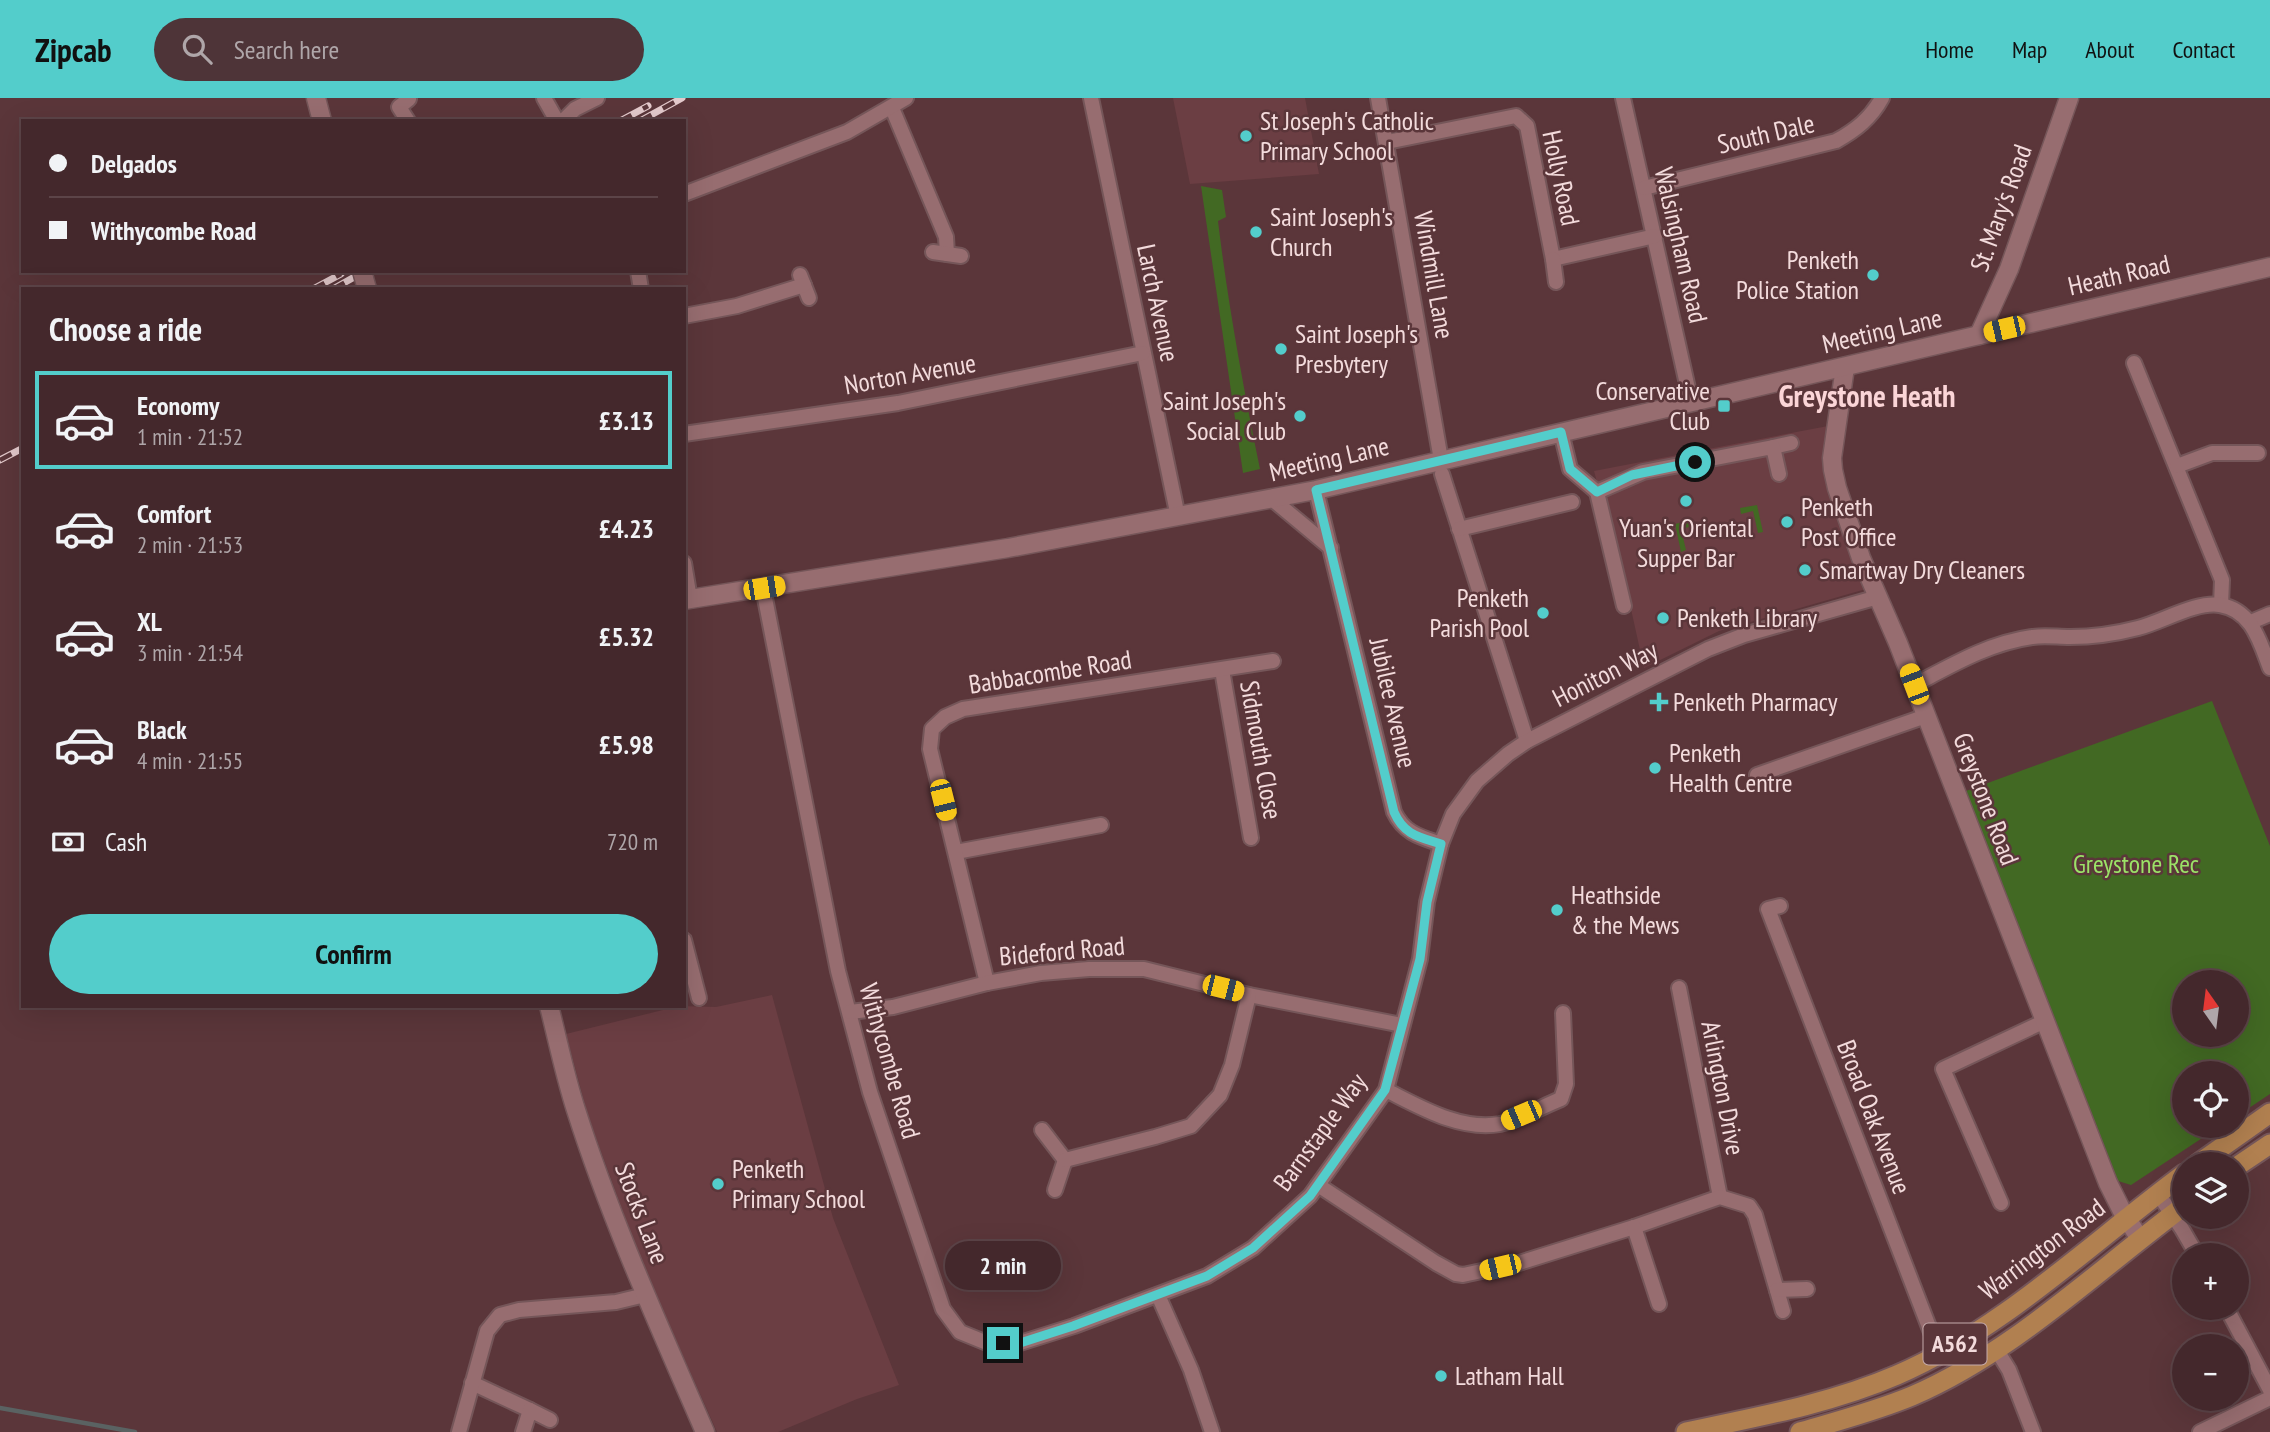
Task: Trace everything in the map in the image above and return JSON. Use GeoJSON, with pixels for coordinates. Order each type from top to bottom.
{"type":"FeatureCollection","features":[{"type":"Feature","properties":{"kind":"main road"},"geometry":{"type":"LineString","coordinates":[[2215,1152],[2270,1113]]}},
{"type":"Feature","properties":{"kind":"main road"},"geometry":{"type":"LineString","coordinates":[[2249,1158],[2270,1144]]}},
{"type":"Feature","properties":{"kind":"main road","name":"Warrington Road"},"geometry":{"type":"LineString","coordinates":[[1686,1432],[1807,1405],[1897,1375],[1939,1353],[2010,1308],[2172,1183]]}},
{"type":"Feature","properties":{"kind":"main road","name":"Warrington Road"},"geometry":{"type":"LineString","coordinates":[[1800,1432],[1863,1414],[1914,1395],[1952,1376],[1996,1349],[2067,1297],[2172,1215]]}},
{"type":"Feature","properties":{"kind":"street"},"geometry":{"type":"LineString","coordinates":[[316,98],[321,119]]}},
{"type":"Feature","properties":{"kind":"street"},"geometry":{"type":"LineString","coordinates":[[544,98],[556,119]]}},
{"type":"Feature","properties":{"kind":"street"},"geometry":{"type":"LineString","coordinates":[[564,119],[575,109],[597,98]]}},
{"type":"Feature","properties":{"kind":"street"},"geometry":{"type":"LineString","coordinates":[[686,193],[847,132],[906,98]]}},
{"type":"Feature","properties":{"kind":"street","name":"Larch Avenue"},"geometry":{"type":"LineString","coordinates":[[1091,98],[1178,517]]}},
{"type":"Feature","properties":{"kind":"street","name":"Windmill Lane"},"geometry":{"type":"LineString","coordinates":[[1378,98],[1442,467],[1459,529],[1527,741]]}},
{"type":"Feature","properties":{"kind":"street","name":"Walsingham Road"},"geometry":{"type":"LineString","coordinates":[[1623,98],[1691,402]]}},
{"type":"Feature","properties":{"kind":"street","name":"South Dale"},"geometry":{"type":"LineString","coordinates":[[1644,188],[1836,141],[1861,125],[1882,98]]}},
{"type":"Feature","properties":{"kind":"street","name":"St. Mary's Road"},"geometry":{"type":"LineString","coordinates":[[1979,335],[2008,269],[2069,98]]}},
{"type":"Feature","properties":{"kind":"street"},"geometry":{"type":"LineString","coordinates":[[407,119],[399,107],[410,99]]}},
{"type":"Feature","properties":{"kind":"street"},"geometry":{"type":"LineString","coordinates":[[892,108],[946,237],[947,254]]}},
{"type":"Feature","properties":{"kind":"street","name":"Holly Road"},"geometry":{"type":"LineString","coordinates":[[1387,142],[1516,116],[1527,126],[1556,282]]}},
{"type":"Feature","properties":{"kind":"street","name":"Holly Road"},"geometry":{"type":"LineString","coordinates":[[1553,259],[1655,236]]}},
{"type":"Feature","properties":{"kind":"street","name":"Heath Road"},"geometry":{"type":"LineString","coordinates":[[1979,335],[2270,267]]}},
{"type":"Feature","properties":{"kind":"street"},"geometry":{"type":"LineString","coordinates":[[686,316],[737,306],[804,286]]}},
{"type":"Feature","properties":{"kind":"street","name":"Meeting Lane"},"geometry":{"type":"LineString","coordinates":[[687,599],[1178,517],[1442,467],[1561,432],[1979,335]]}},
{"type":"Feature","properties":{"kind":"street","name":"Norton Avenue"},"geometry":{"type":"LineString","coordinates":[[686,434],[898,403],[1143,354]]}},
{"type":"Feature","properties":{"kind":"street"},"geometry":{"type":"LineString","coordinates":[[2134,363],[2222,580],[2221,605]]}},
{"type":"Feature","properties":{"kind":"street","name":"Greystone Road"},"geometry":{"type":"LineString","coordinates":[[1845,367],[1832,458],[1837,488],[1860,558],[1914,684],[2108,1183],[2126,1219],[2140,1239]]}},
{"type":"Feature","properties":{"kind":"street"},"geometry":{"type":"LineString","coordinates":[[1561,432],[1570,469],[1597,492],[1624,606]]}},
{"type":"Feature","properties":{"kind":"street"},"geometry":{"type":"LineString","coordinates":[[1597,492],[1643,472],[1791,443]]}},
{"type":"Feature","properties":{"kind":"street"},"geometry":{"type":"LineString","coordinates":[[1773,447],[1779,474]]}},
{"type":"Feature","properties":{"kind":"street"},"geometry":{"type":"LineString","coordinates":[[2177,466],[2212,453],[2258,453]]}},
{"type":"Feature","properties":{"kind":"street","name":"Jubilee Avenue"},"geometry":{"type":"LineString","coordinates":[[1316,490],[1394,812],[1404,828],[1412,834],[1441,844]]}},
{"type":"Feature","properties":{"kind":"street"},"geometry":{"type":"LineString","coordinates":[[1272,499],[1331,548]]}},
{"type":"Feature","properties":{"kind":"street"},"geometry":{"type":"LineString","coordinates":[[1459,529],[1572,502]]}},
{"type":"Feature","properties":{"kind":"street"},"geometry":{"type":"LineString","coordinates":[[1603,584],[1618,580]]}},
{"type":"Feature","properties":{"kind":"street","name":"Withycombe Road"},"geometry":{"type":"LineString","coordinates":[[764,588],[838,971],[870,1092],[943,1308],[960,1332],[987,1343],[1020,1343],[1158,1296]]}},
{"type":"Feature","properties":{"kind":"street","name":"Honiton Way"},"geometry":{"type":"LineString","coordinates":[[1441,844],[1453,814],[1476,781],[1527,741],[1709,649],[1744,635],[1878,597]]}},
{"type":"Feature","properties":{"kind":"street"},"geometry":{"type":"LineString","coordinates":[[1914,684],[1974,653],[2004,643],[2035,636],[2099,636],[2140,628],[2205,605],[2221,605],[2236,611],[2251,622],[2270,668]]}},
{"type":"Feature","properties":{"kind":"street"},"geometry":{"type":"LineString","coordinates":[[2251,622],[2270,614]]}},
{"type":"Feature","properties":{"kind":"street","name":"Babbacombe Road"},"geometry":{"type":"LineString","coordinates":[[987,983],[930,749],[932,729],[945,717],[963,709],[1273,661]]}},
{"type":"Feature","properties":{"kind":"street","name":"Sidmouth Close"},"geometry":{"type":"LineString","coordinates":[[1222,670],[1251,838]]}},
{"type":"Feature","properties":{"kind":"street"},"geometry":{"type":"LineString","coordinates":[[1757,775],[1926,716]]}},
{"type":"Feature","properties":{"kind":"street"},"geometry":{"type":"LineString","coordinates":[[956,852],[1101,825]]}},
{"type":"Feature","properties":{"kind":"street","name":"Barnstaple Way"},"geometry":{"type":"LineString","coordinates":[[1158,1296],[1207,1276],[1253,1248],[1310,1196],[1385,1090],[1420,959],[1427,902],[1441,844]]}},
{"type":"Feature","properties":{"kind":"street","name":"Broad Oak Avenue"},"geometry":{"type":"LineString","coordinates":[[1780,906],[1768,909],[1939,1353]]}},
{"type":"Feature","properties":{"kind":"street"},"geometry":{"type":"LineString","coordinates":[[686,948],[699,998]]}},
{"type":"Feature","properties":{"kind":"street","name":"Bideford Road"},"geometry":{"type":"LineString","coordinates":[[850,1012],[894,1007],[987,983],[1041,973],[1088,969],[1144,969],[1249,995],[1402,1025]]}},
{"type":"Feature","properties":{"kind":"street","name":"Arlington Drive"},"geometry":{"type":"LineString","coordinates":[[1679,988],[1720,1197]]}},
{"type":"Feature","properties":{"kind":"street"},"geometry":{"type":"LineString","coordinates":[[1065,1160],[1155,1138],[1191,1126],[1220,1095],[1232,1065],[1249,995]]}},
{"type":"Feature","properties":{"kind":"street","name":"Stocks Lane"},"geometry":{"type":"LineString","coordinates":[[549,1008],[583,1131],[645,1295],[705,1432]]}},
{"type":"Feature","properties":{"kind":"street"},"geometry":{"type":"LineString","coordinates":[[1385,1090],[1440,1116],[1480,1125],[1501,1124],[1561,1099],[1566,1084],[1563,1013]]}},
{"type":"Feature","properties":{"kind":"street"},"geometry":{"type":"LineString","coordinates":[[2001,1203],[1943,1069],[2045,1021]]}},
{"type":"Feature","properties":{"kind":"street"},"geometry":{"type":"LineString","coordinates":[[1042,1130],[1065,1160]]}},
{"type":"Feature","properties":{"kind":"street"},"geometry":{"type":"LineString","coordinates":[[1055,1190],[1065,1160]]}},
{"type":"Feature","properties":{"kind":"street","name":"Arlington Drive"},"geometry":{"type":"LineString","coordinates":[[1318,1185],[1456,1274],[1464,1275],[1519,1263],[1720,1197],[1749,1206],[1755,1215],[1783,1311]]}},
{"type":"Feature","properties":{"kind":"street"},"geometry":{"type":"LineString","coordinates":[[2158,1194],[2172,1205]]}},
{"type":"Feature","properties":{"kind":"street"},"geometry":{"type":"LineString","coordinates":[[1633,1227],[1659,1304]]}},
{"type":"Feature","properties":{"kind":"street"},"geometry":{"type":"LineString","coordinates":[[1777,1290],[1807,1289]]}},
{"type":"Feature","properties":{"kind":"street"},"geometry":{"type":"LineString","coordinates":[[458,1432],[487,1331],[500,1315],[519,1310],[616,1301],[645,1295]]}},
{"type":"Feature","properties":{"kind":"street"},"geometry":{"type":"LineString","coordinates":[[1158,1296],[1191,1370],[1212,1432]]}},
{"type":"Feature","properties":{"kind":"street"},"geometry":{"type":"LineString","coordinates":[[2233,1320],[2270,1390]]}},
{"type":"Feature","properties":{"kind":"street"},"geometry":{"type":"LineString","coordinates":[[1996,1349],[2012,1377],[2034,1432]]}},
{"type":"Feature","properties":{"kind":"street"},"geometry":{"type":"LineString","coordinates":[[472,1383],[550,1420]]}},
{"type":"Feature","properties":{"kind":"street"},"geometry":{"type":"LineString","coordinates":[[2205,1431],[2270,1398]]}},
{"type":"Feature","properties":{"kind":"street"},"geometry":{"type":"LineString","coordinates":[[523,1432],[530,1410]]}},
{"type":"Feature","properties":{"kind":"shaded area","name":"St Joseph's Catholic Primary School"},"geometry":{"type":"Polygon","coordinates":[[[1173,98],[1305,98],[1319,174],[1190,184],[1173,98]]]}},
{"type":"Feature","properties":{"kind":"shaded area"},"geometry":{"type":"Polygon","coordinates":[[[1828,426],[1825,469],[1828,489],[1866,589],[1719,631],[1644,668],[1629,600],[1594,471],[1828,426]]]}},
{"type":"Feature","properties":{"kind":"shaded area","name":"Penketh Primary School"},"geometry":{"type":"Polygon","coordinates":[[[772,995],[833,1218],[899,1385],[857,1399],[778,1432],[717,1432],[630,1231],[588,1116],[566,1034],[671,1008],[716,1007],[772,995]]]}},
{"type":"Feature","properties":{"kind":"green space"},"geometry":{"type":"Polygon","coordinates":[[[1201,186],[1222,190],[1226,217],[1218,221],[1222,252],[1236,345],[1260,469],[1243,473],[1201,186]]]}},
{"type":"Feature","properties":{"kind":"green space"},"geometry":{"type":"Polygon","coordinates":[[[1757,505],[1763,532],[1758,533],[1753,511],[1741,514],[1740,508],[1757,505]]]}},
{"type":"Feature","properties":{"kind":"green space"},"geometry":{"type":"Polygon","coordinates":[[[1692,520],[1693,526],[1681,529],[1686,550],[1681,552],[1675,524],[1692,520]]]}},
{"type":"Feature","properties":{"kind":"green space","name":"Greystone Rec"},"geometry":{"type":"Polygon","coordinates":[[[2212,701],[2270,846],[2270,1094],[2249,1108],[2249,1061],[2172,1061],[2172,1138],[2202,1138],[2181,1152],[2172,1152],[2172,1158],[2131,1185],[2118,1181],[1966,791],[2212,701]]]}},
{"type":"Feature","properties":{"kind":"waterway"},"geometry":{"type":"LineString","coordinates":[[0,1408],[135,1432]]}},
{"type":"Feature","properties":{"kind":"railway"},"geometry":{"type":"LineString","coordinates":[[644,119],[682,98]]}},
{"type":"Feature","properties":{"kind":"railway"},"geometry":{"type":"LineString","coordinates":[[624,119],[648,106]]}},
{"type":"Feature","properties":{"kind":"railway"},"geometry":{"type":"LineString","coordinates":[[337,287],[361,273]]}},
{"type":"Feature","properties":{"kind":"railway"},"geometry":{"type":"LineString","coordinates":[[317,287],[341,274]]}},
{"type":"Feature","properties":{"kind":"railway"},"geometry":{"type":"LineString","coordinates":[[0,460],[21,449]]}},
{"type":"Feature","properties":{"kind":"place","name":"St Joseph's Catholic Primary School"},"geometry":{"type":"Point","coordinates":[1246,136]}},
{"type":"Feature","properties":{"kind":"place","name":"Saint Joseph's Church"},"geometry":{"type":"Point","coordinates":[1256,232]}},
{"type":"Feature","properties":{"kind":"place","name":"Penketh Police Station"},"geometry":{"type":"Point","coordinates":[1873,275]}},
{"type":"Feature","properties":{"kind":"place","name":"Saint Joseph's Presbytery"},"geometry":{"type":"Point","coordinates":[1281,349]}},
{"type":"Feature","properties":{"kind":"place","name":"Conservative Club"},"geometry":{"type":"Point","coordinates":[1724,406]}},
{"type":"Feature","properties":{"kind":"place","name":"Saint Joseph's Social Club"},"geometry":{"type":"Point","coordinates":[1300,416]}},
{"type":"Feature","properties":{"kind":"place","name":"Yuan's Oriental Supper Bar"},"geometry":{"type":"Point","coordinates":[1686,501]}},
{"type":"Feature","properties":{"kind":"place","name":"Penketh Post Office"},"geometry":{"type":"Point","coordinates":[1787,522]}},
{"type":"Feature","properties":{"kind":"place","name":"Smartway Dry Cleaners"},"geometry":{"type":"Point","coordinates":[1805,570]}},
{"type":"Feature","properties":{"kind":"place","name":"Penketh Parish Pool"},"geometry":{"type":"Point","coordinates":[1543,613]}},
{"type":"Feature","properties":{"kind":"place","name":"Penketh Library"},"geometry":{"type":"Point","coordinates":[1663,618]}},
{"type":"Feature","properties":{"kind":"place","name":"Penketh Pharmacy"},"geometry":{"type":"Point","coordinates":[1659,702]}},
{"type":"Feature","properties":{"kind":"place","name":"Penketh Health Centre"},"geometry":{"type":"Point","coordinates":[1655,768]}},
{"type":"Feature","properties":{"kind":"place","name":"Heathside & the Mews"},"geometry":{"type":"Point","coordinates":[1557,910]}},
{"type":"Feature","properties":{"kind":"place","name":"Penketh Primary School"},"geometry":{"type":"Point","coordinates":[718,1184]}},
{"type":"Feature","properties":{"kind":"place","name":"Latham Hall"},"geometry":{"type":"Point","coordinates":[1441,1376]}},
{"type":"Feature","properties":{"kind":"district","name":"Greystone Heath"},"geometry":{"type":"Point","coordinates":[1867,397]}},
{"type":"Feature","properties":{"kind":"route"},"geometry":{"type":"LineString","coordinates":[[1003,1343],[1020,1343],[1158,1296],[1207,1276],[1253,1248],[1310,1196],[1365,1122],[1385,1090],[1420,959],[1427,902],[1441,844],[1412,834],[1398,821],[1394,812],[1316,490],[1561,432],[1570,469],[1597,492],[1632,475],[1695,462]]}}]}
